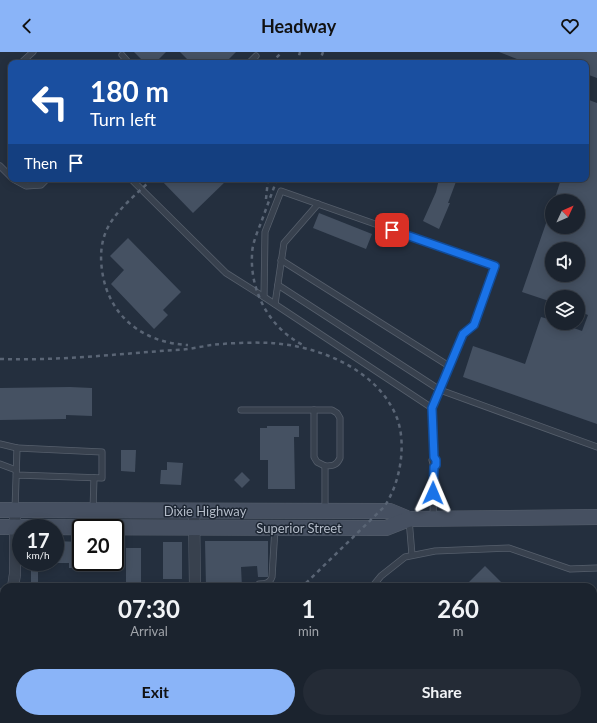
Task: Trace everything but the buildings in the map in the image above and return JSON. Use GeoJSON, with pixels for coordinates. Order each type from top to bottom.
{"type":"FeatureCollection","features":[{"type":"Feature","properties":{"kind":"main road","name":"Dixie Highway"},"geometry":{"type":"LineString","coordinates":[[0,510],[390,511],[409,519]]}},
{"type":"Feature","properties":{"kind":"main road"},"geometry":{"type":"LineString","coordinates":[[325,511],[325,528]]}},
{"type":"Feature","properties":{"kind":"main road","name":"Superior Street"},"geometry":{"type":"LineString","coordinates":[[64,528],[386,528],[409,519],[597,517]]}},
{"type":"Feature","properties":{"kind":"main road","name":"Superior Street"},"geometry":{"type":"LineString","coordinates":[[0,528],[12,528]]}},
{"type":"Feature","properties":{"kind":"street"},"geometry":{"type":"LineString","coordinates":[[15,510],[15,519]]}},
{"type":"Feature","properties":{"kind":"street"},"geometry":{"type":"LineString","coordinates":[[194,511],[195,583]]}},
{"type":"Feature","properties":{"kind":"street"},"geometry":{"type":"LineString","coordinates":[[14,583],[16,571]]}},
{"type":"Feature","properties":{"kind":"lane"},"geometry":{"type":"LineString","coordinates":[[25,60],[33,52]]}},
{"type":"Feature","properties":{"kind":"lane"},"geometry":{"type":"LineString","coordinates":[[122,55],[127,60]]}},
{"type":"Feature","properties":{"kind":"lane"},"geometry":{"type":"LineString","coordinates":[[252,60],[256,56]]}},
{"type":"Feature","properties":{"kind":"lane"},"geometry":{"type":"LineString","coordinates":[[0,166],[8,174]]}},
{"type":"Feature","properties":{"kind":"lane"},"geometry":{"type":"LineString","coordinates":[[19,182],[26,186],[41,185],[44,182]]}},
{"type":"Feature","properties":{"kind":"lane"},"geometry":{"type":"LineString","coordinates":[[133,182],[226,273],[432,408]]}},
{"type":"Feature","properties":{"kind":"lane"},"geometry":{"type":"LineString","coordinates":[[264,297],[265,232],[281,191],[495,266],[474,325],[463,334],[432,408],[434,457],[436,460],[436,465],[434,467],[433,519]]}},
{"type":"Feature","properties":{"kind":"lane"},"geometry":{"type":"LineString","coordinates":[[275,304],[284,244],[318,204]]}},
{"type":"Feature","properties":{"kind":"lane"},"geometry":{"type":"LineString","coordinates":[[281,260],[449,366]]}},
{"type":"Feature","properties":{"kind":"lane"},"geometry":{"type":"LineString","coordinates":[[278,285],[440,390],[597,447]]}},
{"type":"Feature","properties":{"kind":"lane"},"geometry":{"type":"LineString","coordinates":[[241,410],[314,410],[332,410],[337,413],[340,418],[340,458],[338,463],[333,466],[325,466],[317,462],[314,457],[314,410]]}},
{"type":"Feature","properties":{"kind":"lane"},"geometry":{"type":"LineString","coordinates":[[0,444],[17,448],[102,452],[102,478],[16,473],[0,464]]}},
{"type":"Feature","properties":{"kind":"lane"},"geometry":{"type":"LineString","coordinates":[[15,510],[17,448]]}},
{"type":"Feature","properties":{"kind":"lane"},"geometry":{"type":"LineString","coordinates":[[325,466],[325,511]]}},
{"type":"Feature","properties":{"kind":"lane"},"geometry":{"type":"LineString","coordinates":[[93,511],[94,478]]}},
{"type":"Feature","properties":{"kind":"lane"},"geometry":{"type":"LineString","coordinates":[[409,519],[412,555]]}},
{"type":"Feature","properties":{"kind":"lane"},"geometry":{"type":"LineString","coordinates":[[264,583],[270,582],[272,577],[275,528]]}},
{"type":"Feature","properties":{"kind":"lane"},"geometry":{"type":"LineString","coordinates":[[375,583],[381,576],[405,556],[435,550],[509,548],[570,569],[597,568]]}},
{"type":"Feature","properties":{"kind":"railway"},"geometry":{"type":"LineString","coordinates":[[274,60],[282,52]]}},
{"type":"Feature","properties":{"kind":"railway"},"geometry":{"type":"LineString","coordinates":[[298,60],[300,52]]}},
{"type":"Feature","properties":{"kind":"railway"},"geometry":{"type":"LineString","coordinates":[[320,60],[323,52]]}},
{"type":"Feature","properties":{"kind":"railway"},"geometry":{"type":"LineString","coordinates":[[149,182],[122,208],[107,229],[103,239],[101,260],[102,270],[112,301],[130,324],[143,333],[156,339],[188,345]]}},
{"type":"Feature","properties":{"kind":"railway"},"geometry":{"type":"LineString","coordinates":[[266,199],[268,182]]}},
{"type":"Feature","properties":{"kind":"railway"},"geometry":{"type":"LineString","coordinates":[[276,182],[254,242],[252,251],[252,269],[259,296],[265,309],[282,330],[305,346]]}},
{"type":"Feature","properties":{"kind":"railway"},"geometry":{"type":"LineString","coordinates":[[0,359],[66,358],[184,350],[211,345],[271,343],[309,349],[327,355],[362,374],[376,386],[388,401],[397,418],[400,429],[402,452],[398,476],[390,498],[384,507],[306,583]]}},
{"type":"Feature","properties":{"kind":"route"},"geometry":{"type":"LineString","coordinates":[[392,230],[495,266],[474,325],[463,334],[432,408],[434,457],[436,460],[436,465],[434,467],[433,493]]}}]}
